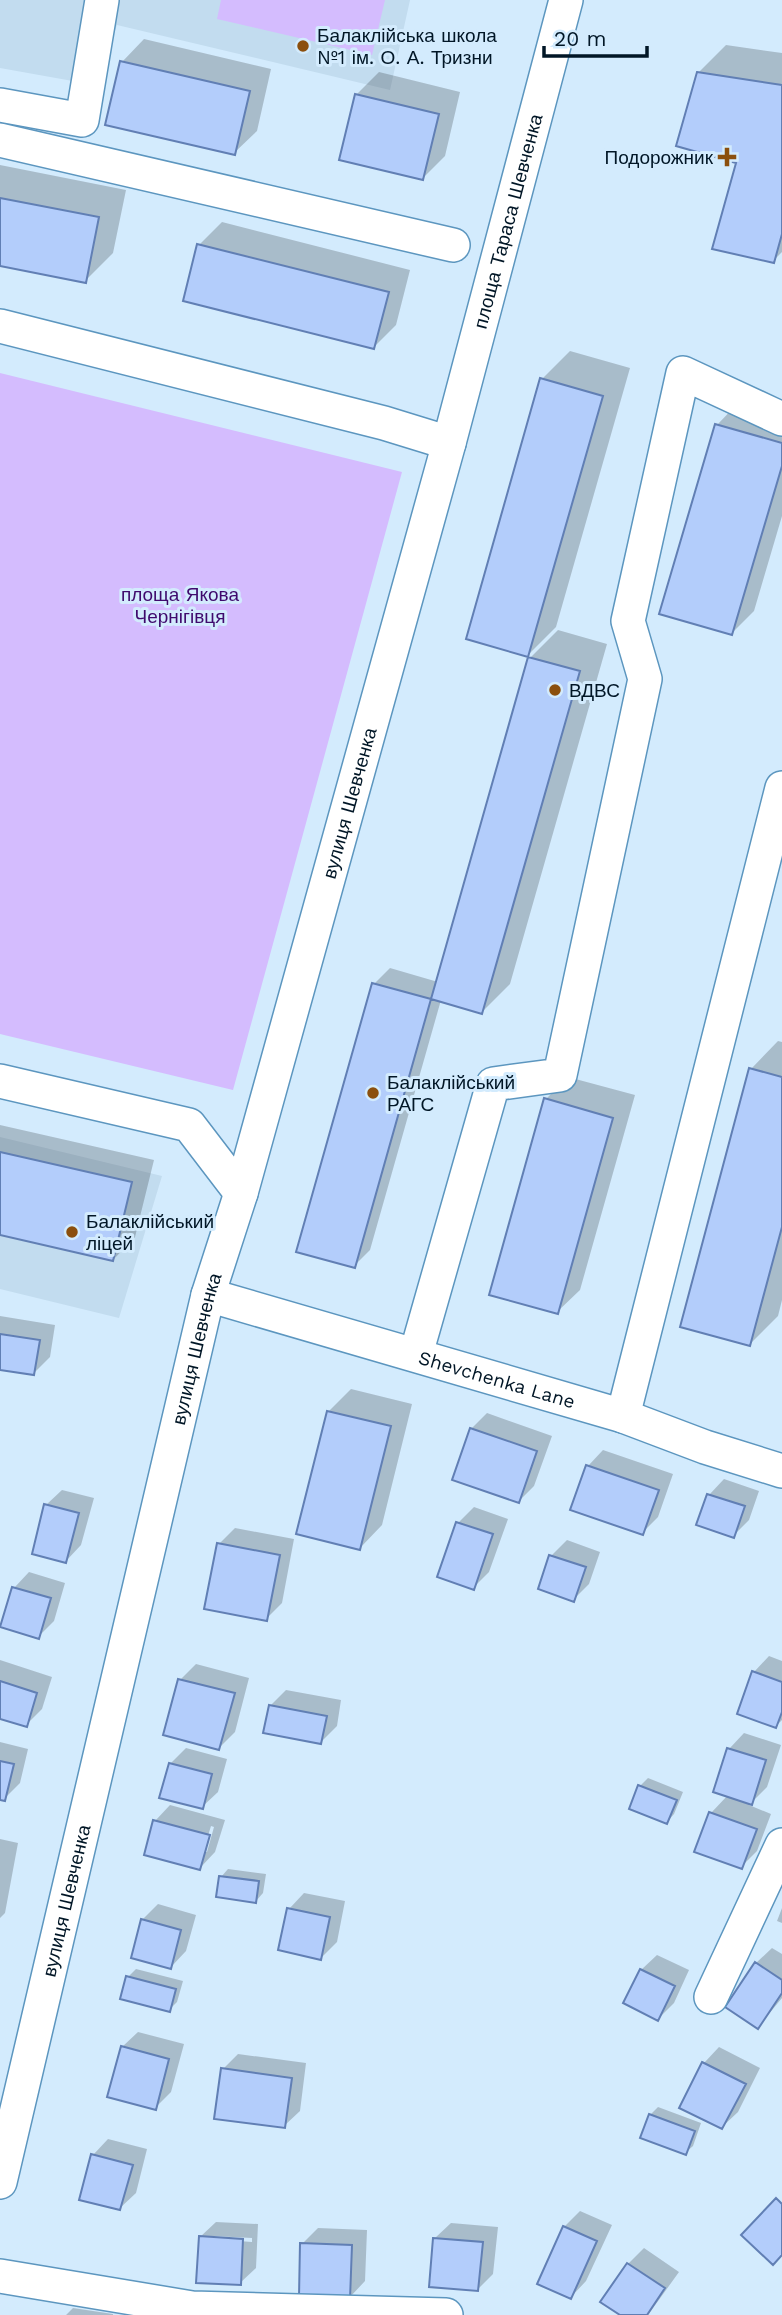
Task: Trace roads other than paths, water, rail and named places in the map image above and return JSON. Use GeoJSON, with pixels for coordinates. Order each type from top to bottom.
{"type":"FeatureCollection","features":[{"type":"Feature","properties":{"kind":"street"},"geometry":{"type":"LineString","coordinates":[[0,105],[82,120],[102,0]]}},
{"type":"Feature","properties":{"kind":"street","name":"площа Тараса Шевченка"},"geometry":{"type":"LineString","coordinates":[[449,443],[566,0]]}},
{"type":"Feature","properties":{"kind":"street"},"geometry":{"type":"LineString","coordinates":[[0,140],[453,245]]}},
{"type":"Feature","properties":{"kind":"street"},"geometry":{"type":"LineString","coordinates":[[0,326],[384,423],[449,443]]}},
{"type":"Feature","properties":{"kind":"street"},"geometry":{"type":"LineString","coordinates":[[416,1354],[493,1084],[559,1074],[645,678],[628,621],[683,373],[782,419]]}},
{"type":"Feature","properties":{"kind":"street","name":"вулиця Шевченка"},"geometry":{"type":"LineString","coordinates":[[0,2182],[208,1295],[241,1193],[449,443]]}},
{"type":"Feature","properties":{"kind":"street"},"geometry":{"type":"LineString","coordinates":[[623,1416],[782,788]]}},
{"type":"Feature","properties":{"kind":"street"},"geometry":{"type":"LineString","coordinates":[[0,1081],[189,1125],[241,1193]]}},
{"type":"Feature","properties":{"kind":"street","name":"Shevchenka Lane"},"geometry":{"type":"LineString","coordinates":[[208,1295],[623,1416],[705,1447],[782,1471]]}},
{"type":"Feature","properties":{"kind":"street"},"geometry":{"type":"LineString","coordinates":[[711,1997],[782,1845]]}},
{"type":"Feature","properties":{"kind":"street"},"geometry":{"type":"LineString","coordinates":[[0,2276],[192,2308],[446,2315]]}},
{"type":"Feature","properties":{"kind":"place","name":"Балаклійська школа №1 ім. О. А. Тризни"},"geometry":{"type":"Point","coordinates":[303,46]}},
{"type":"Feature","properties":{"kind":"place","name":"Подорожник"},"geometry":{"type":"Point","coordinates":[727,157]}},
{"type":"Feature","properties":{"kind":"place","name":"ВДВС"},"geometry":{"type":"Point","coordinates":[555,690]}},
{"type":"Feature","properties":{"kind":"place","name":"Балаклійський РАГС"},"geometry":{"type":"Point","coordinates":[373,1093]}},
{"type":"Feature","properties":{"kind":"place","name":"Балаклійський ліцей"},"geometry":{"type":"Point","coordinates":[72,1232]}},
{"type":"Feature","properties":{"kind":"park label","name":"площа Якова Чернігівця"},"geometry":{"type":"Point","coordinates":[180,605]}}]}
